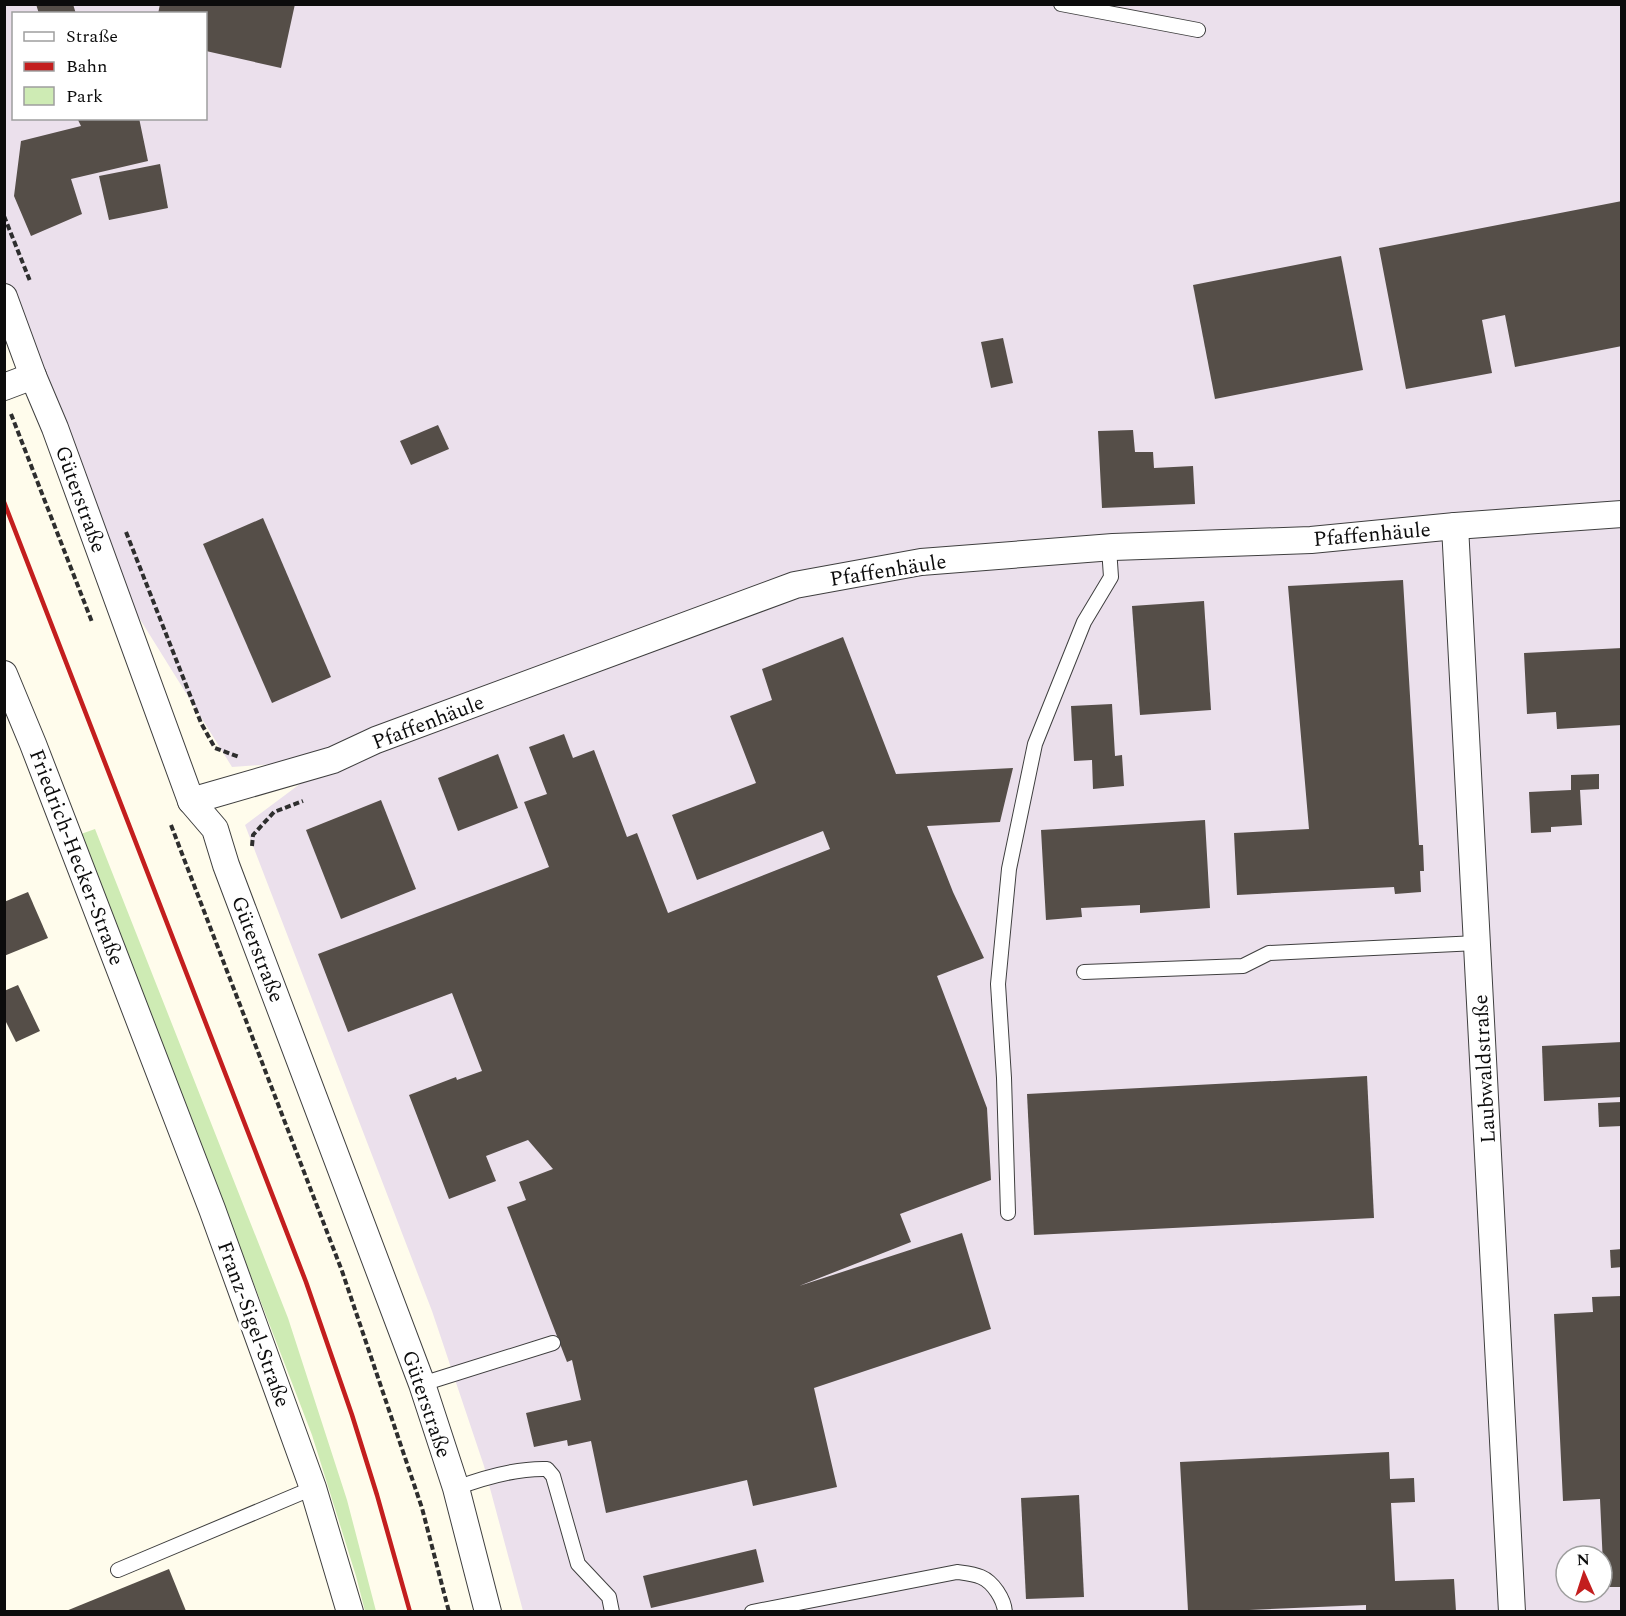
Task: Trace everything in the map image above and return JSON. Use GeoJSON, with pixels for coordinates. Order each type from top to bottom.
{"type":"FeatureCollection","features":[{"type":"Feature","properties":{"kind":"street","name":"Güterstraße"},"geometry":{"type":"LineString","coordinates":[[4,297],[59,439],[191,801],[215,829],[226,865],[422,1384],[456,1488],[488,1611]]}},
{"type":"Feature","properties":{"kind":"street"},"geometry":{"type":"LineString","coordinates":[[6,396],[33,376]]}},
{"type":"Feature","properties":{"kind":"street","name":"Pfaffenhäule"},"geometry":{"type":"LineString","coordinates":[[191,801],[333,760],[387,736],[795,585],[921,562],[1109,548],[1311,540],[1455,526],[1622,514]]}},
{"type":"Feature","properties":{"kind":"street","name":"Laubwaldstraße"},"geometry":{"type":"LineString","coordinates":[[1455,526],[1512,1611]]}},
{"type":"Feature","properties":{"kind":"street","name":"Friedrich-Hecker-Straße"},"geometry":{"type":"LineString","coordinates":[[4,674],[147,1040]]}},
{"type":"Feature","properties":{"kind":"street","name":"Franz-Sigel-Straße"},"geometry":{"type":"LineString","coordinates":[[147,1040],[212,1209],[313,1488],[350,1611]]}},
{"type":"Feature","properties":{"kind":"lane"},"geometry":{"type":"LineString","coordinates":[[1061,4],[1198,30]]}},
{"type":"Feature","properties":{"kind":"lane"},"geometry":{"type":"LineString","coordinates":[[1008,1213],[1004,1078],[998,984],[1009,869],[1035,744],[1084,622],[1111,577],[1109,548]]}},
{"type":"Feature","properties":{"kind":"lane"},"geometry":{"type":"LineString","coordinates":[[1084,972],[1243,966],[1269,953],[1477,944]]}},
{"type":"Feature","properties":{"kind":"lane"},"geometry":{"type":"LineString","coordinates":[[422,1384],[553,1343]]}},
{"type":"Feature","properties":{"kind":"lane"},"geometry":{"type":"LineString","coordinates":[[456,1488],[480,1479],[535,1468],[547,1469],[553,1476],[578,1564],[609,1597],[612,1611]]}},
{"type":"Feature","properties":{"kind":"lane"},"geometry":{"type":"LineString","coordinates":[[118,1570],[313,1488]]}},
{"type":"Feature","properties":{"kind":"lane"},"geometry":{"type":"LineString","coordinates":[[752,1611],[957,1572],[982,1577],[998,1592],[1005,1611]]}},
{"type":"Feature","properties":{"kind":"path"},"geometry":{"type":"LineString","coordinates":[[4,216],[32,287]]}},
{"type":"Feature","properties":{"kind":"path"},"geometry":{"type":"LineString","coordinates":[[6,396],[94,626]]}},
{"type":"Feature","properties":{"kind":"path"},"geometry":{"type":"LineString","coordinates":[[123,523],[201,723],[215,748],[237,757],[246,756]]}},
{"type":"Feature","properties":{"kind":"path"},"geometry":{"type":"LineString","coordinates":[[252,855],[253,835],[273,812],[307,800]]}},
{"type":"Feature","properties":{"kind":"path"},"geometry":{"type":"LineString","coordinates":[[167,814],[342,1271],[422,1508],[449,1611]]}},
{"type":"Feature","properties":{"kind":"shaded area"},"geometry":{"type":"Polygon","coordinates":[[[5,5],[1621,5],[1621,1611],[523,1611],[484,1466],[432,1311],[245,825],[332,760],[232,767],[105,563],[5,297],[5,5]]]}},
{"type":"Feature","properties":{"kind":"green space"},"geometry":{"type":"Polygon","coordinates":[[[95,829],[288,1318],[347,1500],[376,1611],[365,1611],[312,1435],[81,834],[95,829]]]}},
{"type":"Feature","properties":{"kind":"building"},"geometry":{"type":"Polygon","coordinates":[[[36,4],[73,4],[75,12],[38,12],[36,4]]]}},
{"type":"Feature","properties":{"kind":"building"},"geometry":{"type":"Polygon","coordinates":[[[160,4],[295,4],[281,68],[207,51],[207,12],[158,12],[160,4]]]}},
{"type":"Feature","properties":{"kind":"building"},"geometry":{"type":"Polygon","coordinates":[[[78,120],[139,120],[148,161],[71,179],[82,214],[31,236],[14,196],[21,141],[81,126],[78,120]]]}},
{"type":"Feature","properties":{"kind":"building"},"geometry":{"type":"Polygon","coordinates":[[[160,164],[168,208],[109,220],[99,176],[160,164]]]}},
{"type":"Feature","properties":{"kind":"building"},"geometry":{"type":"Polygon","coordinates":[[[1622,201],[1622,346],[1515,367],[1505,315],[1482,320],[1492,373],[1406,389],[1379,248],[1622,201]]]}},
{"type":"Feature","properties":{"kind":"building"},"geometry":{"type":"Polygon","coordinates":[[[1341,256],[1363,370],[1215,399],[1193,285],[1341,256]]]}},
{"type":"Feature","properties":{"kind":"building"},"geometry":{"type":"Polygon","coordinates":[[[1003,338],[1013,383],[991,388],[981,342],[1003,338]]]}},
{"type":"Feature","properties":{"kind":"building"},"geometry":{"type":"Polygon","coordinates":[[[438,425],[449,449],[411,465],[400,441],[438,425]]]}},
{"type":"Feature","properties":{"kind":"building"},"geometry":{"type":"Polygon","coordinates":[[[1133,430],[1135,452],[1153,452],[1154,468],[1193,466],[1195,504],[1102,508],[1098,431],[1133,430]]]}},
{"type":"Feature","properties":{"kind":"building"},"geometry":{"type":"Polygon","coordinates":[[[263,518],[331,677],[272,703],[203,544],[263,518]]]}},
{"type":"Feature","properties":{"kind":"building"},"geometry":{"type":"Polygon","coordinates":[[[1403,580],[1419,845],[1423,845],[1424,871],[1420,871],[1421,892],[1395,894],[1394,887],[1237,895],[1234,833],[1309,829],[1288,586],[1403,580]]]}},
{"type":"Feature","properties":{"kind":"building"},"geometry":{"type":"Polygon","coordinates":[[[1204,601],[1211,710],[1140,715],[1132,606],[1204,601]]]}},
{"type":"Feature","properties":{"kind":"building"},"geometry":{"type":"Polygon","coordinates":[[[843,637],[896,774],[1013,768],[1000,822],[927,826],[953,892],[984,958],[937,976],[987,1108],[991,1180],[900,1214],[911,1242],[799,1286],[962,1233],[991,1329],[814,1388],[837,1487],[753,1506],[747,1480],[606,1513],[591,1441],[568,1446],[567,1440],[534,1447],[526,1413],[581,1400],[572,1360],[567,1362],[507,1207],[526,1200],[519,1182],[553,1169],[528,1140],[486,1156],[496,1181],[449,1199],[409,1095],[456,1077],[457,1080],[482,1071],[452,993],[348,1032],[318,954],[549,867],[524,802],[547,794],[529,747],[564,734],[573,758],[594,750],[627,837],[637,833],[668,913],[830,849],[823,831],[697,880],[672,815],[756,783],[730,716],[772,700],[762,669],[843,637]]]}},
{"type":"Feature","properties":{"kind":"building"},"geometry":{"type":"Polygon","coordinates":[[[1622,648],[1622,725],[1557,729],[1556,712],[1527,714],[1524,653],[1622,648]]]}},
{"type":"Feature","properties":{"kind":"building"},"geometry":{"type":"Polygon","coordinates":[[[1112,704],[1115,756],[1122,755],[1124,786],[1093,789],[1092,760],[1074,761],[1071,706],[1112,704]]]}},
{"type":"Feature","properties":{"kind":"building"},"geometry":{"type":"Polygon","coordinates":[[[498,754],[518,808],[458,831],[438,778],[498,754]]]}},
{"type":"Feature","properties":{"kind":"building"},"geometry":{"type":"Polygon","coordinates":[[[1599,774],[1599,789],[1580,790],[1582,825],[1551,827],[1551,832],[1531,833],[1529,792],[1571,790],[1571,775],[1599,774]]]}},
{"type":"Feature","properties":{"kind":"building"},"geometry":{"type":"Polygon","coordinates":[[[381,800],[416,889],[341,919],[306,830],[381,800]]]}},
{"type":"Feature","properties":{"kind":"building"},"geometry":{"type":"Polygon","coordinates":[[[1205,820],[1210,908],[1140,913],[1140,905],[1081,908],[1082,917],[1046,920],[1041,830],[1205,820]]]}},
{"type":"Feature","properties":{"kind":"building"},"geometry":{"type":"Polygon","coordinates":[[[28,892],[48,938],[4,956],[4,902],[28,892]]]}},
{"type":"Feature","properties":{"kind":"building"},"geometry":{"type":"Polygon","coordinates":[[[18,985],[40,1031],[16,1042],[4,1018],[4,991],[18,985]]]}},
{"type":"Feature","properties":{"kind":"building"},"geometry":{"type":"Polygon","coordinates":[[[1622,1042],[1622,1097],[1544,1101],[1542,1046],[1622,1042]]]}},
{"type":"Feature","properties":{"kind":"building"},"geometry":{"type":"Polygon","coordinates":[[[1367,1076],[1374,1218],[1034,1235],[1027,1094],[1367,1076]]]}},
{"type":"Feature","properties":{"kind":"building"},"geometry":{"type":"Polygon","coordinates":[[[1622,1102],[1622,1126],[1599,1127],[1598,1103],[1622,1102]]]}},
{"type":"Feature","properties":{"kind":"building"},"geometry":{"type":"Polygon","coordinates":[[[1622,1249],[1622,1267],[1611,1268],[1610,1250],[1622,1249]]]}},
{"type":"Feature","properties":{"kind":"building"},"geometry":{"type":"Polygon","coordinates":[[[1622,1296],[1622,1587],[1614,1587],[1614,1544],[1602,1544],[1600,1499],[1563,1501],[1554,1314],[1593,1312],[1592,1297],[1622,1296]]]}},
{"type":"Feature","properties":{"kind":"building"},"geometry":{"type":"Polygon","coordinates":[[[1389,1452],[1390,1479],[1414,1478],[1415,1502],[1391,1503],[1395,1581],[1454,1579],[1456,1611],[1366,1611],[1366,1605],[1188,1611],[1180,1462],[1389,1452]]]}},
{"type":"Feature","properties":{"kind":"building"},"geometry":{"type":"Polygon","coordinates":[[[1079,1495],[1084,1597],[1026,1599],[1021,1498],[1079,1495]]]}},
{"type":"Feature","properties":{"kind":"building"},"geometry":{"type":"Polygon","coordinates":[[[756,1549],[764,1582],[651,1608],[643,1576],[756,1549]]]}},
{"type":"Feature","properties":{"kind":"building"},"geometry":{"type":"Polygon","coordinates":[[[169,1569],[186,1611],[66,1611],[169,1569]]]}},
{"type":"Feature","properties":{"kind":"railway"},"geometry":{"type":"LineString","coordinates":[[4,502],[306,1282],[352,1415],[410,1612]]}}]}
